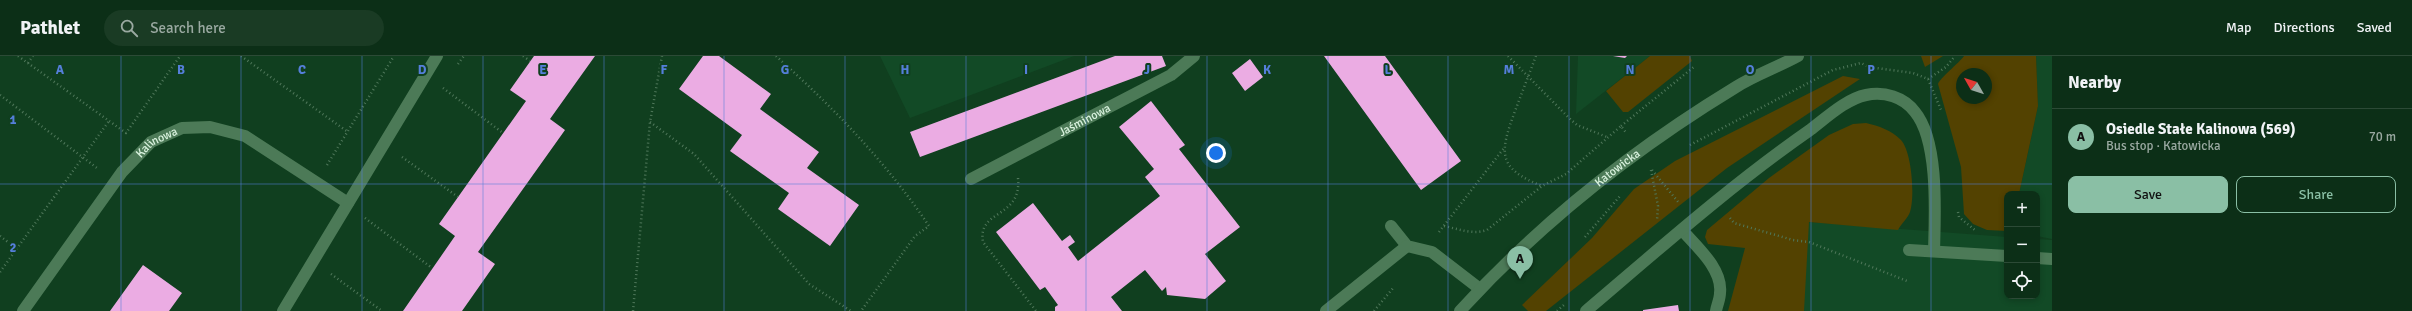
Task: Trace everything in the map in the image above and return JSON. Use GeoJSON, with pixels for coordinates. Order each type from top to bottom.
{"type":"FeatureCollection","features":[{"type":"Feature","properties":{"kind":"street"},"geometry":{"type":"LineString","coordinates":[[283,311],[437,56]]}},
{"type":"Feature","properties":{"kind":"street","name":"Jaśminowa"},"geometry":{"type":"LineString","coordinates":[[971,179],[1171,75],[1194,56]]}},
{"type":"Feature","properties":{"kind":"street","name":"Katowicka"},"geometry":{"type":"LineString","coordinates":[[1460,311],[1480,289],[1559,215],[1638,150],[1737,86],[1798,56]]}},
{"type":"Feature","properties":{"kind":"street"},"geometry":{"type":"LineString","coordinates":[[1586,311],[1759,165],[1842,107],[1867,95],[1885,94],[1895,97],[1915,111],[1926,132],[1933,185],[1934,251]]}},
{"type":"Feature","properties":{"kind":"street","name":"Kalinowa"},"geometry":{"type":"LineString","coordinates":[[23,311],[122,172],[151,142],[182,128],[210,127],[245,136],[348,203]]}},
{"type":"Feature","properties":{"kind":"street"},"geometry":{"type":"LineString","coordinates":[[1390,226],[1407,246],[1432,252],[1480,289]]}},
{"type":"Feature","properties":{"kind":"street"},"geometry":{"type":"LineString","coordinates":[[1682,230],[1713,266],[1721,291],[1716,311]]}},
{"type":"Feature","properties":{"kind":"street"},"geometry":{"type":"LineString","coordinates":[[1326,311],[1407,246]]}},
{"type":"Feature","properties":{"kind":"street"},"geometry":{"type":"LineString","coordinates":[[1909,250],[2004,256]]}},
{"type":"Feature","properties":{"kind":"street"},"geometry":{"type":"LineString","coordinates":[[2040,258],[2052,259]]}},
{"type":"Feature","properties":{"kind":"path"},"geometry":{"type":"LineString","coordinates":[[18,56],[126,133],[180,56]]}},
{"type":"Feature","properties":{"kind":"path"},"geometry":{"type":"LineString","coordinates":[[28,63],[32,56]]}},
{"type":"Feature","properties":{"kind":"path"},"geometry":{"type":"LineString","coordinates":[[241,56],[348,132]]}},
{"type":"Feature","properties":{"kind":"path"},"geometry":{"type":"LineString","coordinates":[[317,182],[394,56]]}},
{"type":"Feature","properties":{"kind":"path"},"geometry":{"type":"LineString","coordinates":[[523,56],[530,61]]}},
{"type":"Feature","properties":{"kind":"path"},"geometry":{"type":"LineString","coordinates":[[633,311],[650,122],[662,56]]}},
{"type":"Feature","properties":{"kind":"path"},"geometry":{"type":"LineString","coordinates":[[776,56],[836,112],[877,157],[910,198],[929,226],[915,236],[861,311]]}},
{"type":"Feature","properties":{"kind":"path"},"geometry":{"type":"LineString","coordinates":[[1508,56],[1529,75],[1577,125],[1607,137]]}},
{"type":"Feature","properties":{"kind":"path"},"geometry":{"type":"LineString","coordinates":[[1424,251],[1504,148],[1536,56]]}},
{"type":"Feature","properties":{"kind":"path"},"geometry":{"type":"LineString","coordinates":[[1684,148],[1842,66],[1861,63],[1869,67],[1913,73],[1928,78],[1946,67],[1955,56]]}},
{"type":"Feature","properties":{"kind":"path"},"geometry":{"type":"LineString","coordinates":[[1444,226],[1479,233],[1487,230],[1542,186],[1566,174],[1607,137],[1696,66]]}},
{"type":"Feature","properties":{"kind":"path"},"geometry":{"type":"LineString","coordinates":[[443,88],[503,133]]}},
{"type":"Feature","properties":{"kind":"path"},"geometry":{"type":"LineString","coordinates":[[0,95],[99,169]]}},
{"type":"Feature","properties":{"kind":"path"},"geometry":{"type":"LineString","coordinates":[[0,272],[109,121]]}},
{"type":"Feature","properties":{"kind":"path"},"geometry":{"type":"LineString","coordinates":[[650,122],[694,154],[809,284],[851,311]]}},
{"type":"Feature","properties":{"kind":"path"},"geometry":{"type":"LineString","coordinates":[[1621,126],[1638,150]]}},
{"type":"Feature","properties":{"kind":"path"},"geometry":{"type":"LineString","coordinates":[[1504,148],[1509,165],[1516,173],[1542,186]]}},
{"type":"Feature","properties":{"kind":"path"},"geometry":{"type":"LineString","coordinates":[[1016,156],[1018,195],[1012,203],[982,228],[981,235],[983,242],[1036,311]]}},
{"type":"Feature","properties":{"kind":"path"},"geometry":{"type":"LineString","coordinates":[[402,157],[458,197]]}},
{"type":"Feature","properties":{"kind":"path"},"geometry":{"type":"LineString","coordinates":[[1645,172],[1655,165]]}},
{"type":"Feature","properties":{"kind":"path"},"geometry":{"type":"LineString","coordinates":[[1650,168],[1681,206]]}},
{"type":"Feature","properties":{"kind":"path"},"geometry":{"type":"LineString","coordinates":[[1650,168],[1659,212],[1656,223]]}},
{"type":"Feature","properties":{"kind":"path"},"geometry":{"type":"LineString","coordinates":[[1585,237],[1625,190]]}},
{"type":"Feature","properties":{"kind":"path"},"geometry":{"type":"LineString","coordinates":[[1716,201],[1734,223],[1793,240],[1809,242],[1907,281]]}},
{"type":"Feature","properties":{"kind":"path"},"geometry":{"type":"LineString","coordinates":[[365,218],[432,268]]}},
{"type":"Feature","properties":{"kind":"path"},"geometry":{"type":"LineString","coordinates":[[0,236],[17,249]]}},
{"type":"Feature","properties":{"kind":"path"},"geometry":{"type":"LineString","coordinates":[[331,273],[382,311]]}},
{"type":"Feature","properties":{"kind":"path"},"geometry":{"type":"LineString","coordinates":[[1556,311],[1569,301]]}},
{"type":"Feature","properties":{"kind":"shaded area"},"geometry":{"type":"Polygon","coordinates":[[[880,56],[1074,56],[910,118],[880,56]]]}},
{"type":"Feature","properties":{"kind":"shaded area"},"geometry":{"type":"Polygon","coordinates":[[[1578,56],[1650,56],[1576,114],[1578,56]]]}},
{"type":"Feature","properties":{"kind":"shaded area"},"geometry":{"type":"Polygon","coordinates":[[[1650,56],[1690,56],[1692,61],[1628,112],[1623,112],[1606,91],[1650,56]]]}},
{"type":"Feature","properties":{"kind":"shaded area"},"geometry":{"type":"Polygon","coordinates":[[[1921,56],[1943,56],[1925,67],[1921,56]]]}},
{"type":"Feature","properties":{"kind":"shaded area"},"geometry":{"type":"Polygon","coordinates":[[[1964,56],[2036,56],[2038,106],[2020,191],[2004,191],[2004,231],[1987,230],[1973,224],[1964,214],[1961,167],[1938,84],[1964,56]]]}},
{"type":"Feature","properties":{"kind":"shaded area"},"geometry":{"type":"Polygon","coordinates":[[[2036,56],[2052,56],[2052,239],[2040,237],[2040,191],[2020,191],[2038,106],[2036,56]]]}},
{"type":"Feature","properties":{"kind":"shaded area"},"geometry":{"type":"Polygon","coordinates":[[[1843,76],[1860,79],[1727,168],[1546,311],[1528,311],[1522,305],[1592,238],[1634,189],[1675,161],[1843,76]]]}},
{"type":"Feature","properties":{"kind":"shaded area"},"geometry":{"type":"Polygon","coordinates":[[[1866,123],[1885,129],[1893,134],[1901,140],[1908,154],[1912,175],[1912,205],[1909,214],[1898,230],[1809,222],[1804,311],[1728,311],[1745,248],[1708,244],[1705,237],[1707,230],[1769,178],[1829,135],[1853,124],[1866,123]]]}},
{"type":"Feature","properties":{"kind":"shaded area"},"geometry":{"type":"Polygon","coordinates":[[[1809,222],[2004,237],[2004,299],[2040,299],[2040,239],[2052,240],[2052,311],[1728,311],[1809,222]]]}},
{"type":"Feature","properties":{"kind":"building"},"geometry":{"type":"Polygon","coordinates":[[[534,56],[595,56],[550,119],[565,130],[478,252],[495,264],[462,311],[403,311],[455,236],[439,224],[526,101],[510,90],[534,56]]]}},
{"type":"Feature","properties":{"kind":"building"},"geometry":{"type":"Polygon","coordinates":[[[703,56],[719,56],[771,94],[760,109],[819,152],[807,168],[859,205],[830,246],[778,209],[789,193],[730,151],[742,135],[679,89],[703,56]]]}},
{"type":"Feature","properties":{"kind":"building"},"geometry":{"type":"Polygon","coordinates":[[[1115,56],[1162,56],[1166,66],[920,157],[910,132],[1115,56]]]}},
{"type":"Feature","properties":{"kind":"building"},"geometry":{"type":"Polygon","coordinates":[[[1324,56],[1385,56],[1461,161],[1421,190],[1324,56]]]}},
{"type":"Feature","properties":{"kind":"building"},"geometry":{"type":"Polygon","coordinates":[[[1613,56],[1627,56],[1625,58],[1613,56]]]}},
{"type":"Feature","properties":{"kind":"building"},"geometry":{"type":"Polygon","coordinates":[[[1250,59],[1263,77],[1245,91],[1232,73],[1250,59]]]}},
{"type":"Feature","properties":{"kind":"building"},"geometry":{"type":"Polygon","coordinates":[[[1151,101],[1185,145],[1179,149],[1240,227],[1205,254],[1226,281],[1205,299],[1167,295],[1166,287],[1162,291],[1145,270],[1111,297],[1122,311],[1055,311],[1055,307],[1058,305],[1045,287],[1040,290],[996,232],[1033,203],[1062,241],[1070,235],[1075,242],[1068,247],[1078,261],[1160,196],[1145,177],[1154,169],[1119,127],[1151,101]]]}},
{"type":"Feature","properties":{"kind":"building"},"geometry":{"type":"Polygon","coordinates":[[[143,265],[182,293],[169,311],[110,311],[143,265]]]}},
{"type":"Feature","properties":{"kind":"building"},"geometry":{"type":"Polygon","coordinates":[[[1678,305],[1679,311],[1643,311],[1643,310],[1678,305]]]}},
{"type":"Feature","properties":{"kind":"place","name":"Osiedle Stałe Kalinowa (569)"},"geometry":{"type":"Point","coordinates":[1520,279]}}]}
